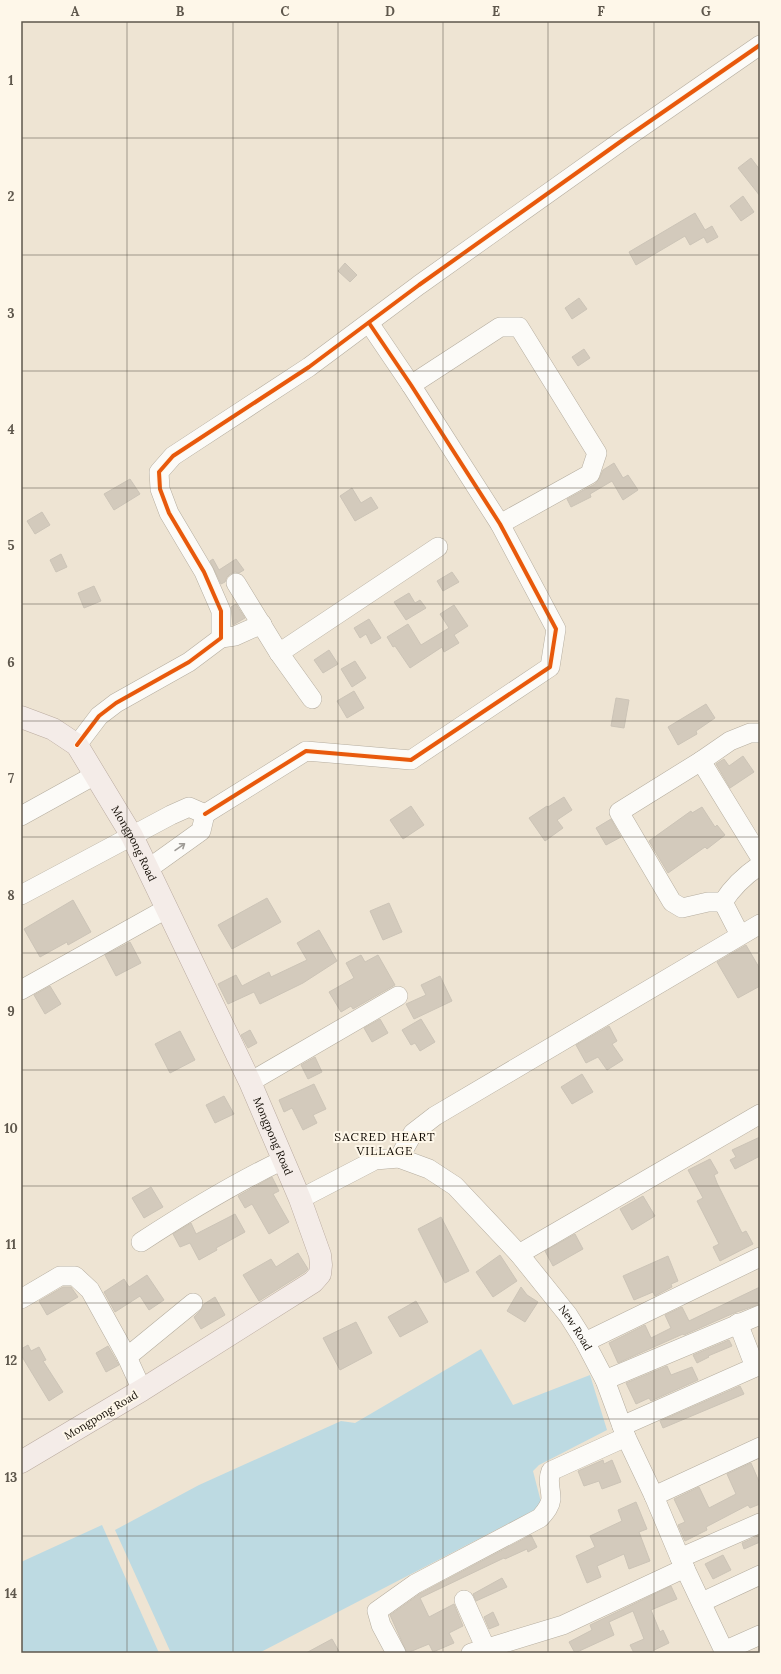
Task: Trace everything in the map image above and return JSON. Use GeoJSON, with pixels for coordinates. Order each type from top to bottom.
{"type":"FeatureCollection","features":[{"type":"Feature","properties":{"kind":"main road","name":"Mongpong Road"},"geometry":{"type":"LineString","coordinates":[[21,717],[53,729],[77,745],[132,836],[250,1082],[300,1199],[320,1255],[321,1265],[320,1274],[307,1286],[142,1390],[21,1462]]}},
{"type":"Feature","properties":{"kind":"street"},"geometry":{"type":"LineString","coordinates":[[221,638],[221,611],[204,572],[169,513],[160,488],[159,472],[173,456],[308,367],[419,285],[614,146],[760,45]]}},
{"type":"Feature","properties":{"kind":"street"},"geometry":{"type":"LineString","coordinates":[[148,869],[201,831],[205,814],[306,751],[411,760],[550,667],[556,629],[500,524],[411,385],[369,323]]}},
{"type":"Feature","properties":{"kind":"street"},"geometry":{"type":"LineString","coordinates":[[411,385],[500,327],[519,327],[597,453],[590,474],[500,524]]}},
{"type":"Feature","properties":{"kind":"street"},"geometry":{"type":"LineString","coordinates":[[279,653],[438,547]]}},
{"type":"Feature","properties":{"kind":"street"},"geometry":{"type":"LineString","coordinates":[[236,583],[279,653],[312,699]]}},
{"type":"Feature","properties":{"kind":"street"},"geometry":{"type":"LineString","coordinates":[[77,745],[99,716],[116,703],[189,662],[221,638],[235,636],[262,624]]}},
{"type":"Feature","properties":{"kind":"street"},"geometry":{"type":"LineString","coordinates":[[723,902],[708,902],[682,908],[672,902],[619,812],[701,761],[730,741],[750,733],[760,733]]}},
{"type":"Feature","properties":{"kind":"street"},"geometry":{"type":"LineString","coordinates":[[701,761],[760,857]]}},
{"type":"Feature","properties":{"kind":"street"},"geometry":{"type":"LineString","coordinates":[[21,816],[95,775]]}},
{"type":"Feature","properties":{"kind":"street"},"geometry":{"type":"LineString","coordinates":[[21,895],[171,815],[189,807],[205,814]]}},
{"type":"Feature","properties":{"kind":"street"},"geometry":{"type":"LineString","coordinates":[[723,902],[732,888],[760,865]]}},
{"type":"Feature","properties":{"kind":"street"},"geometry":{"type":"LineString","coordinates":[[723,902],[740,936]]}},
{"type":"Feature","properties":{"kind":"street"},"geometry":{"type":"LineString","coordinates":[[21,990],[166,909]]}},
{"type":"Feature","properties":{"kind":"street"},"geometry":{"type":"LineString","coordinates":[[399,1158],[413,1133],[435,1116],[760,924]]}},
{"type":"Feature","properties":{"kind":"street"},"geometry":{"type":"LineString","coordinates":[[250,1082],[398,996]]}},
{"type":"Feature","properties":{"kind":"street"},"geometry":{"type":"LineString","coordinates":[[519,1254],[760,1114]]}},
{"type":"Feature","properties":{"kind":"street","name":"New Road"},"geometry":{"type":"LineString","coordinates":[[300,1199],[375,1160],[399,1158],[429,1169],[455,1186],[519,1254],[568,1316],[585,1342],[605,1380],[624,1432],[654,1496],[682,1563],[725,1652]]}},
{"type":"Feature","properties":{"kind":"street"},"geometry":{"type":"LineString","coordinates":[[141,1242],[186,1212],[247,1177],[283,1160]]}},
{"type":"Feature","properties":{"kind":"street"},"geometry":{"type":"LineString","coordinates":[[585,1342],[760,1257]]}},
{"type":"Feature","properties":{"kind":"street"},"geometry":{"type":"LineString","coordinates":[[21,1299],[60,1276],[75,1276],[90,1290],[127,1357],[142,1390]]}},
{"type":"Feature","properties":{"kind":"street"},"geometry":{"type":"LineString","coordinates":[[127,1357],[193,1303]]}},
{"type":"Feature","properties":{"kind":"street"},"geometry":{"type":"LineString","coordinates":[[605,1380],[760,1315]]}},
{"type":"Feature","properties":{"kind":"street"},"geometry":{"type":"LineString","coordinates":[[396,1653],[381,1625],[377,1611],[415,1584],[540,1518],[548,1509],[551,1499],[548,1478],[551,1471],[624,1432],[758,1366],[738,1323]]}},
{"type":"Feature","properties":{"kind":"street"},"geometry":{"type":"LineString","coordinates":[[654,1496],[760,1447]]}},
{"type":"Feature","properties":{"kind":"street"},"geometry":{"type":"LineString","coordinates":[[464,1600],[478,1651],[563,1625],[760,1523]]}},
{"type":"Feature","properties":{"kind":"street"},"geometry":{"type":"LineString","coordinates":[[702,1602],[760,1574]]}},
{"type":"Feature","properties":{"kind":"street"},"geometry":{"type":"LineString","coordinates":[[725,1652],[760,1635]]}},
{"type":"Feature","properties":{"kind":"water"},"geometry":{"type":"Polygon","coordinates":[[[481,1349],[513,1405],[590,1375],[607,1430],[539,1465],[533,1471],[542,1506],[259,1653],[171,1653],[115,1530],[199,1485],[341,1421],[355,1423],[481,1349]]]}},
{"type":"Feature","properties":{"kind":"water"},"geometry":{"type":"Polygon","coordinates":[[[102,1525],[159,1653],[21,1653],[21,1562],[102,1525]]]}},
{"type":"Feature","properties":{"kind":"building"},"geometry":{"type":"Polygon","coordinates":[[[751,158],[760,170],[760,196],[738,168],[751,158]]]}},
{"type":"Feature","properties":{"kind":"building"},"geometry":{"type":"Polygon","coordinates":[[[743,196],[754,212],[741,221],[730,206],[743,196]]]}},
{"type":"Feature","properties":{"kind":"building"},"geometry":{"type":"Polygon","coordinates":[[[695,213],[705,230],[712,226],[718,237],[707,243],[704,237],[690,245],[685,236],[636,265],[629,252],[695,213]]]}},
{"type":"Feature","properties":{"kind":"building"},"geometry":{"type":"Polygon","coordinates":[[[345,263],[357,275],[350,282],[338,271],[345,263]]]}},
{"type":"Feature","properties":{"kind":"building"},"geometry":{"type":"Polygon","coordinates":[[[579,298],[587,309],[572,319],[565,308],[579,298]]]}},
{"type":"Feature","properties":{"kind":"building"},"geometry":{"type":"Polygon","coordinates":[[[584,349],[590,358],[578,366],[572,357],[584,349]]]}},
{"type":"Feature","properties":{"kind":"building"},"geometry":{"type":"Polygon","coordinates":[[[614,463],[623,478],[628,475],[638,490],[623,500],[612,481],[590,494],[591,497],[571,507],[567,499],[595,484],[603,470],[614,463]]]}},
{"type":"Feature","properties":{"kind":"building"},"geometry":{"type":"Polygon","coordinates":[[[130,479],[140,494],[114,510],[104,494],[130,479]]]}},
{"type":"Feature","properties":{"kind":"building"},"geometry":{"type":"Polygon","coordinates":[[[352,488],[361,503],[371,497],[378,508],[355,521],[340,496],[352,488]]]}},
{"type":"Feature","properties":{"kind":"building"},"geometry":{"type":"Polygon","coordinates":[[[42,512],[50,525],[35,534],[27,521],[42,512]]]}},
{"type":"Feature","properties":{"kind":"building"},"geometry":{"type":"Polygon","coordinates":[[[61,554],[67,567],[56,572],[50,560],[61,554]]]}},
{"type":"Feature","properties":{"kind":"building"},"geometry":{"type":"Polygon","coordinates":[[[213,559],[219,570],[236,559],[244,570],[239,573],[235,572],[230,574],[225,582],[221,584],[210,561],[213,559]]]}},
{"type":"Feature","properties":{"kind":"building"},"geometry":{"type":"Polygon","coordinates":[[[452,572],[459,582],[443,591],[437,581],[452,572]]]}},
{"type":"Feature","properties":{"kind":"building"},"geometry":{"type":"Polygon","coordinates":[[[94,586],[101,601],[84,608],[78,593],[94,586]]]}},
{"type":"Feature","properties":{"kind":"building"},"geometry":{"type":"Polygon","coordinates":[[[409,593],[415,603],[420,600],[426,608],[406,620],[394,602],[409,593]]]}},
{"type":"Feature","properties":{"kind":"building"},"geometry":{"type":"Polygon","coordinates":[[[236,604],[245,618],[233,625],[231,607],[236,604]]]}},
{"type":"Feature","properties":{"kind":"building"},"geometry":{"type":"Polygon","coordinates":[[[454,605],[468,626],[454,635],[459,643],[444,652],[442,647],[410,668],[387,637],[408,624],[421,645],[449,628],[440,614],[454,605]]]}},
{"type":"Feature","properties":{"kind":"building"},"geometry":{"type":"Polygon","coordinates":[[[369,619],[381,638],[371,644],[366,634],[360,638],[354,628],[369,619]]]}},
{"type":"Feature","properties":{"kind":"building"},"geometry":{"type":"Polygon","coordinates":[[[329,650],[338,664],[323,673],[314,660],[329,650]]]}},
{"type":"Feature","properties":{"kind":"building"},"geometry":{"type":"Polygon","coordinates":[[[355,661],[366,678],[352,687],[341,669],[355,661]]]}},
{"type":"Feature","properties":{"kind":"building"},"geometry":{"type":"Polygon","coordinates":[[[354,691],[364,708],[347,718],[337,701],[354,691]]]}},
{"type":"Feature","properties":{"kind":"building"},"geometry":{"type":"Polygon","coordinates":[[[616,698],[629,700],[624,728],[611,726],[616,698]]]}},
{"type":"Feature","properties":{"kind":"building"},"geometry":{"type":"Polygon","coordinates":[[[706,704],[715,718],[696,731],[697,734],[678,745],[668,727],[706,704]]]}},
{"type":"Feature","properties":{"kind":"building"},"geometry":{"type":"Polygon","coordinates":[[[743,756],[754,772],[730,788],[716,764],[724,759],[729,766],[743,756]]]}},
{"type":"Feature","properties":{"kind":"building"},"geometry":{"type":"Polygon","coordinates":[[[564,797],[572,810],[557,820],[563,828],[545,841],[529,818],[564,797]]]}},
{"type":"Feature","properties":{"kind":"building"},"geometry":{"type":"Polygon","coordinates":[[[411,806],[424,825],[403,839],[390,820],[411,806]]]}},
{"type":"Feature","properties":{"kind":"building"},"geometry":{"type":"Polygon","coordinates":[[[702,807],[715,827],[717,825],[725,835],[707,849],[705,847],[668,873],[649,841],[691,811],[692,813],[702,807]]]}},
{"type":"Feature","properties":{"kind":"building"},"geometry":{"type":"Polygon","coordinates":[[[611,819],[621,837],[606,845],[596,828],[611,819]]]}},
{"type":"Feature","properties":{"kind":"building"},"geometry":{"type":"Polygon","coordinates":[[[267,898],[281,922],[232,949],[218,925],[267,898]]]}},
{"type":"Feature","properties":{"kind":"building"},"geometry":{"type":"Polygon","coordinates":[[[73,900],[91,932],[68,945],[67,942],[40,957],[24,929],[73,900]]]}},
{"type":"Feature","properties":{"kind":"building"},"geometry":{"type":"Polygon","coordinates":[[[389,903],[402,932],[383,940],[370,911],[389,903]]]}},
{"type":"Feature","properties":{"kind":"building"},"geometry":{"type":"Polygon","coordinates":[[[319,930],[337,961],[303,983],[260,1004],[254,992],[228,1004],[218,984],[236,975],[242,986],[269,972],[271,977],[307,960],[297,943],[319,930]]]}},
{"type":"Feature","properties":{"kind":"building"},"geometry":{"type":"Polygon","coordinates":[[[130,942],[141,963],[116,976],[105,955],[130,942]]]}},
{"type":"Feature","properties":{"kind":"building"},"geometry":{"type":"Polygon","coordinates":[[[746,945],[760,969],[760,986],[738,998],[717,962],[746,945]]]}},
{"type":"Feature","properties":{"kind":"building"},"geometry":{"type":"Polygon","coordinates":[[[361,955],[365,962],[378,955],[395,985],[353,1009],[351,1006],[341,1012],[329,992],[354,978],[346,963],[361,955]]]}},
{"type":"Feature","properties":{"kind":"building"},"geometry":{"type":"Polygon","coordinates":[[[440,976],[452,1001],[414,1019],[406,1004],[426,995],[421,985],[440,976]]]}},
{"type":"Feature","properties":{"kind":"building"},"geometry":{"type":"Polygon","coordinates":[[[50,986],[61,1004],[45,1014],[34,995],[50,986]]]}},
{"type":"Feature","properties":{"kind":"building"},"geometry":{"type":"Polygon","coordinates":[[[380,1019],[388,1033],[372,1042],[364,1028],[380,1019]]]}},
{"type":"Feature","properties":{"kind":"building"},"geometry":{"type":"Polygon","coordinates":[[[421,1019],[435,1042],[420,1051],[415,1043],[411,1045],[402,1030],[421,1019]]]}},
{"type":"Feature","properties":{"kind":"building"},"geometry":{"type":"Polygon","coordinates":[[[609,1026],[617,1041],[612,1044],[623,1060],[607,1070],[598,1057],[586,1063],[576,1045],[609,1026]]]}},
{"type":"Feature","properties":{"kind":"building"},"geometry":{"type":"Polygon","coordinates":[[[250,1030],[257,1043],[248,1048],[241,1035],[250,1030]]]}},
{"type":"Feature","properties":{"kind":"building"},"geometry":{"type":"Polygon","coordinates":[[[180,1031],[195,1060],[170,1073],[155,1044],[180,1031]]]}},
{"type":"Feature","properties":{"kind":"building"},"geometry":{"type":"Polygon","coordinates":[[[315,1057],[322,1072],[308,1079],[301,1065],[315,1057]]]}},
{"type":"Feature","properties":{"kind":"building"},"geometry":{"type":"Polygon","coordinates":[[[582,1074],[593,1092],[572,1104],[561,1087],[582,1074]]]}},
{"type":"Feature","properties":{"kind":"building"},"geometry":{"type":"Polygon","coordinates":[[[314,1084],[326,1109],[313,1115],[317,1123],[303,1130],[292,1108],[284,1112],[279,1100],[314,1084]]]}},
{"type":"Feature","properties":{"kind":"building"},"geometry":{"type":"Polygon","coordinates":[[[224,1096],[234,1114],[215,1123],[206,1105],[224,1096]]]}},
{"type":"Feature","properties":{"kind":"building"},"geometry":{"type":"Polygon","coordinates":[[[760,1137],[760,1156],[735,1169],[730,1160],[736,1157],[732,1150],[760,1137]]]}},
{"type":"Feature","properties":{"kind":"building"},"geometry":{"type":"Polygon","coordinates":[[[710,1159],[718,1173],[714,1175],[717,1183],[742,1233],[746,1231],[753,1244],[720,1261],[713,1247],[719,1244],[697,1201],[703,1198],[688,1170],[710,1159]]]}},
{"type":"Feature","properties":{"kind":"building"},"geometry":{"type":"Polygon","coordinates":[[[272,1177],[279,1191],[273,1194],[289,1222],[269,1234],[252,1204],[245,1208],[238,1196],[272,1177]]]}},
{"type":"Feature","properties":{"kind":"building"},"geometry":{"type":"Polygon","coordinates":[[[151,1187],[163,1207],[144,1218],[132,1198],[151,1187]]]}},
{"type":"Feature","properties":{"kind":"building"},"geometry":{"type":"Polygon","coordinates":[[[643,1196],[655,1216],[632,1230],[620,1209],[643,1196]]]}},
{"type":"Feature","properties":{"kind":"building"},"geometry":{"type":"Polygon","coordinates":[[[235,1214],[245,1232],[216,1248],[217,1250],[199,1260],[190,1243],[180,1247],[173,1234],[191,1223],[196,1234],[235,1214]]]}},
{"type":"Feature","properties":{"kind":"building"},"geometry":{"type":"Polygon","coordinates":[[[441,1217],[469,1271],[445,1283],[418,1229],[441,1217]]]}},
{"type":"Feature","properties":{"kind":"building"},"geometry":{"type":"Polygon","coordinates":[[[575,1234],[583,1249],[553,1266],[545,1251],[575,1234]]]}},
{"type":"Feature","properties":{"kind":"building"},"geometry":{"type":"Polygon","coordinates":[[[298,1253],[308,1269],[259,1301],[243,1275],[271,1259],[276,1267],[298,1253]]]}},
{"type":"Feature","properties":{"kind":"building"},"geometry":{"type":"Polygon","coordinates":[[[500,1255],[517,1281],[493,1297],[476,1272],[500,1255]]]}},
{"type":"Feature","properties":{"kind":"building"},"geometry":{"type":"Polygon","coordinates":[[[668,1256],[678,1281],[671,1284],[672,1287],[655,1296],[653,1292],[634,1300],[623,1276],[668,1256]]]}},
{"type":"Feature","properties":{"kind":"building"},"geometry":{"type":"Polygon","coordinates":[[[147,1275],[164,1300],[149,1310],[140,1296],[115,1312],[104,1292],[124,1279],[129,1287],[147,1275]]]}},
{"type":"Feature","properties":{"kind":"building"},"geometry":{"type":"Polygon","coordinates":[[[63,1287],[71,1287],[78,1297],[47,1315],[39,1301],[63,1287]]]}},
{"type":"Feature","properties":{"kind":"building"},"geometry":{"type":"Polygon","coordinates":[[[521,1287],[527,1295],[538,1302],[525,1322],[507,1311],[521,1287]]]}},
{"type":"Feature","properties":{"kind":"building"},"geometry":{"type":"Polygon","coordinates":[[[760,1287],[760,1304],[734,1313],[684,1335],[683,1334],[618,1363],[609,1343],[645,1325],[651,1338],[671,1328],[665,1315],[682,1307],[689,1321],[760,1287]]]}},
{"type":"Feature","properties":{"kind":"building"},"geometry":{"type":"Polygon","coordinates":[[[215,1297],[225,1315],[201,1329],[194,1317],[204,1304],[215,1297]]]}},
{"type":"Feature","properties":{"kind":"building"},"geometry":{"type":"Polygon","coordinates":[[[416,1301],[428,1322],[400,1337],[388,1317],[416,1301]]]}},
{"type":"Feature","properties":{"kind":"building"},"geometry":{"type":"Polygon","coordinates":[[[356,1322],[372,1353],[340,1370],[323,1338],[356,1322]]]}},
{"type":"Feature","properties":{"kind":"building"},"geometry":{"type":"Polygon","coordinates":[[[729,1340],[732,1346],[708,1356],[709,1357],[697,1363],[693,1355],[729,1340]]]}},
{"type":"Feature","properties":{"kind":"building"},"geometry":{"type":"Polygon","coordinates":[[[28,1345],[31,1351],[39,1347],[46,1360],[43,1361],[63,1392],[49,1401],[21,1355],[21,1349],[28,1345]]]}},
{"type":"Feature","properties":{"kind":"building"},"geometry":{"type":"Polygon","coordinates":[[[108,1346],[119,1365],[106,1372],[96,1353],[108,1346]]]}},
{"type":"Feature","properties":{"kind":"building"},"geometry":{"type":"Polygon","coordinates":[[[667,1366],[671,1375],[692,1367],[698,1380],[651,1401],[649,1398],[636,1404],[626,1383],[667,1366]]]}},
{"type":"Feature","properties":{"kind":"building"},"geometry":{"type":"Polygon","coordinates":[[[740,1386],[744,1394],[663,1428],[660,1421],[740,1386]]]}},
{"type":"Feature","properties":{"kind":"building"},"geometry":{"type":"Polygon","coordinates":[[[603,1460],[604,1464],[612,1460],[621,1482],[602,1489],[599,1481],[584,1486],[578,1471],[603,1460]]]}},
{"type":"Feature","properties":{"kind":"building"},"geometry":{"type":"Polygon","coordinates":[[[751,1463],[760,1484],[760,1504],[750,1508],[748,1505],[706,1527],[707,1530],[685,1541],[678,1525],[685,1522],[674,1499],[699,1487],[709,1508],[736,1494],[727,1474],[751,1463]]]}},
{"type":"Feature","properties":{"kind":"building"},"geometry":{"type":"Polygon","coordinates":[[[636,1502],[647,1529],[639,1532],[650,1561],[629,1569],[624,1554],[597,1566],[601,1577],[587,1583],[576,1556],[595,1547],[590,1536],[622,1521],[618,1510],[636,1502]]]}},
{"type":"Feature","properties":{"kind":"building"},"geometry":{"type":"Polygon","coordinates":[[[531,1535],[537,1547],[528,1552],[527,1549],[505,1559],[504,1558],[420,1598],[429,1617],[454,1604],[463,1626],[449,1633],[454,1643],[433,1652],[429,1644],[407,1653],[390,1615],[421,1593],[531,1535]]]}},
{"type":"Feature","properties":{"kind":"building"},"geometry":{"type":"Polygon","coordinates":[[[760,1535],[760,1542],[744,1549],[742,1543],[760,1535]]]}},
{"type":"Feature","properties":{"kind":"building"},"geometry":{"type":"Polygon","coordinates":[[[723,1555],[731,1570],[713,1579],[705,1564],[723,1555]]]}},
{"type":"Feature","properties":{"kind":"building"},"geometry":{"type":"Polygon","coordinates":[[[502,1578],[507,1587],[476,1601],[473,1594],[502,1578]]]}},
{"type":"Feature","properties":{"kind":"building"},"geometry":{"type":"Polygon","coordinates":[[[671,1586],[677,1599],[651,1610],[660,1632],[663,1630],[669,1643],[648,1653],[634,1653],[630,1645],[644,1639],[633,1611],[609,1622],[614,1635],[575,1653],[569,1642],[592,1630],[590,1625],[671,1586]]]}},
{"type":"Feature","properties":{"kind":"building"},"geometry":{"type":"Polygon","coordinates":[[[493,1612],[499,1625],[489,1629],[484,1617],[493,1612]]]}},
{"type":"Feature","properties":{"kind":"building"},"geometry":{"type":"Polygon","coordinates":[[[332,1639],[340,1653],[306,1653],[332,1639]]]}},
{"type":"Feature","properties":{"kind":"cycle path"},"geometry":{"type":"LineString","coordinates":[[77,745],[99,716],[116,703],[189,662],[221,638],[221,611],[204,572],[169,513],[160,489],[159,472],[173,456],[309,367],[419,285],[627,137],[760,45]]}},
{"type":"Feature","properties":{"kind":"cycle path"},"geometry":{"type":"LineString","coordinates":[[205,814],[306,751],[411,760],[550,667],[556,629],[500,524],[411,385],[369,323]]}},
{"type":"Feature","properties":{"kind":"district","name":"SACRED HEART VILLAGE"},"geometry":{"type":"Point","coordinates":[385,1143]}}]}
